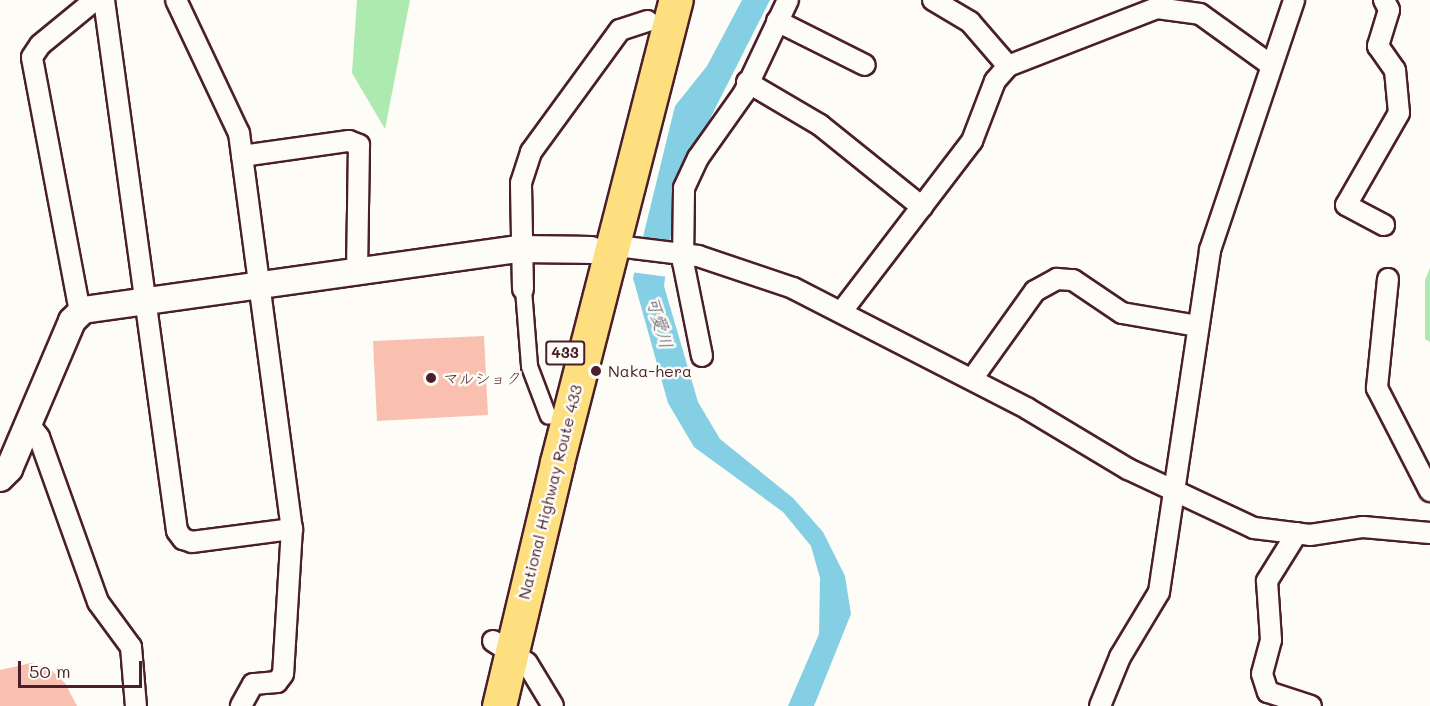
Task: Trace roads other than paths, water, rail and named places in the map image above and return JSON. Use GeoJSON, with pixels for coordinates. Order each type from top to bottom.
{"type":"FeatureCollection","features":[{"type":"Feature","properties":{"kind":"highway","name":"National Highway Route 433"},"geometry":{"type":"LineString","coordinates":[[479,706],[502,646],[615,252],[676,0]]}},
{"type":"Feature","properties":{"kind":"highway","name":"National Highway Route 433"},"geometry":{"type":"LineString","coordinates":[[500,706],[502,646],[549,416],[615,252],[651,10]]}},
{"type":"Feature","properties":{"kind":"street"},"geometry":{"type":"LineString","coordinates":[[3,479],[80,312],[32,57],[39,45],[95,0]]}},
{"type":"Feature","properties":{"kind":"street"},"geometry":{"type":"LineString","coordinates":[[104,0],[179,545],[292,529]]}},
{"type":"Feature","properties":{"kind":"street"},"geometry":{"type":"LineString","coordinates":[[176,0],[238,129],[292,529],[283,674],[277,682],[253,684],[241,706]]}},
{"type":"Feature","properties":{"kind":"street"},"geometry":{"type":"LineString","coordinates":[[702,356],[678,259],[682,205],[689,172],[742,95],[788,0]]}},
{"type":"Feature","properties":{"kind":"street"},"geometry":{"type":"LineString","coordinates":[[933,0],[970,22],[1008,66]]}},
{"type":"Feature","properties":{"kind":"street"},"geometry":{"type":"LineString","coordinates":[[1100,706],[1120,657],[1159,592],[1171,492],[1210,250],[1294,0]]}},
{"type":"Feature","properties":{"kind":"street"},"geometry":{"type":"LineString","coordinates":[[1384,0],[1389,10],[1378,46],[1395,70],[1399,113],[1346,205],[1384,225]]}},
{"type":"Feature","properties":{"kind":"street"},"geometry":{"type":"LineString","coordinates":[[842,311],[972,141],[995,81],[1008,66],[1157,8],[1200,14],[1271,65]]}},
{"type":"Feature","properties":{"kind":"street"},"geometry":{"type":"LineString","coordinates":[[549,416],[529,366],[521,249],[521,183],[531,152],[618,32],[651,10]]}},
{"type":"Feature","properties":{"kind":"street"},"geometry":{"type":"LineString","coordinates":[[777,21],[865,64]]}},
{"type":"Feature","properties":{"kind":"street"},"geometry":{"type":"LineString","coordinates":[[747,82],[820,125],[922,207]]}},
{"type":"Feature","properties":{"kind":"street"},"geometry":{"type":"LineString","coordinates":[[242,156],[349,141],[359,146],[357,271]]}},
{"type":"Feature","properties":{"kind":"street"},"geometry":{"type":"LineString","coordinates":[[80,312],[146,300],[521,249],[615,252],[726,264],[842,311],[972,379],[1171,492],[1254,528],[1297,533],[1364,527],[1430,533]]}},
{"type":"Feature","properties":{"kind":"street"},"geometry":{"type":"LineString","coordinates":[[972,379],[1035,291],[1057,279],[1073,280],[1122,313],[1197,326]]}},
{"type":"Feature","properties":{"kind":"street"},"geometry":{"type":"LineString","coordinates":[[1388,279],[1377,388],[1430,491]]}},
{"type":"Feature","properties":{"kind":"street"},"geometry":{"type":"LineString","coordinates":[[28,423],[39,437],[100,608],[131,647],[136,706]]}},
{"type":"Feature","properties":{"kind":"street"},"geometry":{"type":"LineString","coordinates":[[1297,533],[1267,581],[1271,640],[1262,674],[1269,699],[1311,706]]}},
{"type":"Feature","properties":{"kind":"street"},"geometry":{"type":"LineString","coordinates":[[502,646],[527,663],[553,706]]}},
{"type":"Feature","properties":{"kind":"water","name":"可愛川"},"geometry":{"type":"Polygon","coordinates":[[[742,0],[770,0],[678,182],[664,286],[698,402],[720,439],[793,498],[823,532],[845,576],[851,614],[814,706],[788,706],[819,634],[820,578],[811,546],[783,512],[694,447],[668,403],[633,278],[675,106],[707,66],[742,0]]]}},
{"type":"Feature","properties":{"kind":"place","name":"Naka-hera"},"geometry":{"type":"Point","coordinates":[596,371]}},
{"type":"Feature","properties":{"kind":"place","name":"マルショク"},"geometry":{"type":"Point","coordinates":[431,378]}}]}
